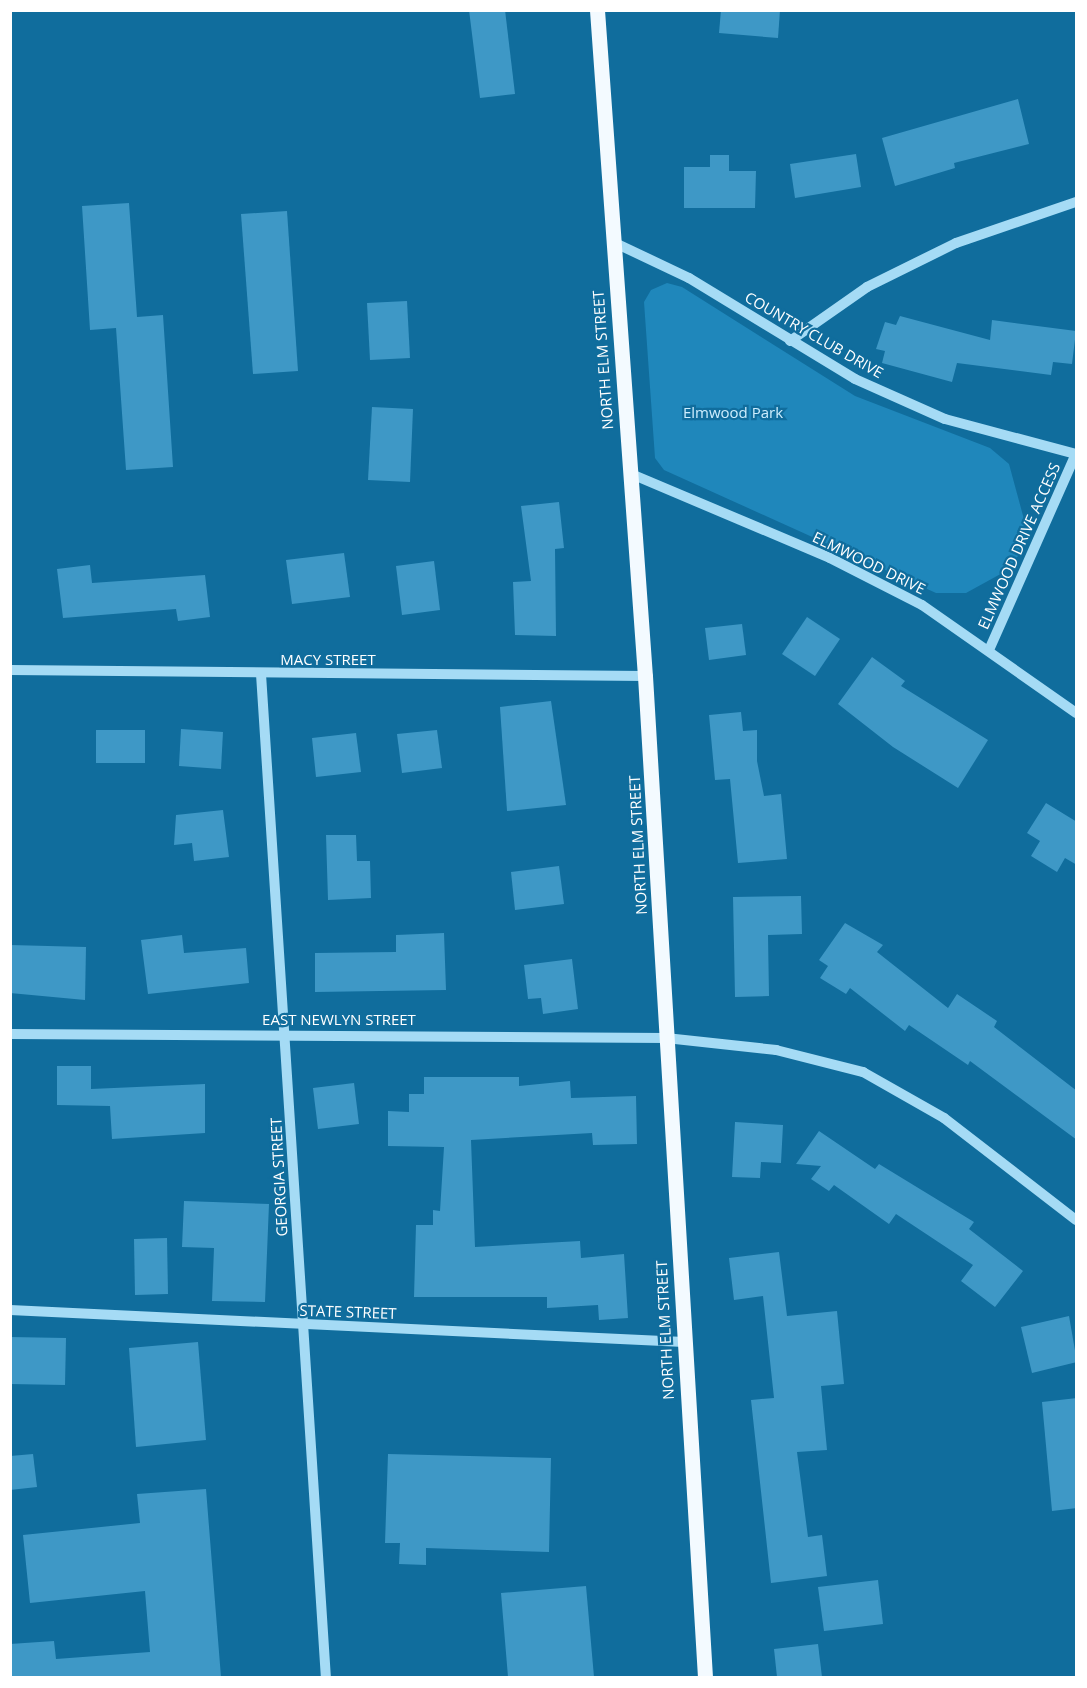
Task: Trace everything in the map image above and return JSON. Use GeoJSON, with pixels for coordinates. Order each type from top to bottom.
{"type":"FeatureCollection","features":[{"type":"Feature","properties":{"kind":"main road","name":"NORTH ELM STREET"},"geometry":{"type":"LineString","coordinates":[[597,10],[645,676],[705,1677]]}},
{"type":"Feature","properties":{"kind":"street"},"geometry":{"type":"LineString","coordinates":[[790,341],[867,286],[956,243],[1077,202]]}},
{"type":"Feature","properties":{"kind":"street","name":"COUNTRY CLUB DRIVE"},"geometry":{"type":"LineString","coordinates":[[613,242],[689,278],[855,380],[945,419],[1076,454]]}},
{"type":"Feature","properties":{"kind":"street","name":"ELMWOOD DRIVE ACCESS"},"geometry":{"type":"LineString","coordinates":[[990,651],[1076,454]]}},
{"type":"Feature","properties":{"kind":"street","name":"ELMWOOD DRIVE"},"geometry":{"type":"LineString","coordinates":[[629,473],[830,558],[922,605],[1077,713]]}},
{"type":"Feature","properties":{"kind":"street","name":"MACY STREET"},"geometry":{"type":"LineString","coordinates":[[10,670],[645,676]]}},
{"type":"Feature","properties":{"kind":"street","name":"GEORGIA STREET"},"geometry":{"type":"LineString","coordinates":[[261,674],[326,1677]]}},
{"type":"Feature","properties":{"kind":"street","name":"EAST NEWLYN STREET"},"geometry":{"type":"LineString","coordinates":[[10,1034],[666,1038],[776,1050],[862,1072],[944,1118],[1077,1220]]}},
{"type":"Feature","properties":{"kind":"street","name":"STATE STREET"},"geometry":{"type":"LineString","coordinates":[[10,1310],[684,1342]]}},
{"type":"Feature","properties":{"kind":"green space","name":"Elmwood Park"},"geometry":{"type":"Polygon","coordinates":[[[667,283],[682,287],[855,396],[990,448],[1009,464],[1025,523],[1022,551],[1006,571],[966,593],[936,593],[664,470],[655,458],[644,302],[651,290],[667,283]]]}},
{"type":"Feature","properties":{"kind":"building"},"geometry":{"type":"Polygon","coordinates":[[[469,10],[505,10],[515,94],[480,98],[469,10]]]}},
{"type":"Feature","properties":{"kind":"building"},"geometry":{"type":"Polygon","coordinates":[[[721,10],[780,10],[778,38],[719,33],[721,10]]]}},
{"type":"Feature","properties":{"kind":"building"},"geometry":{"type":"Polygon","coordinates":[[[1018,99],[1029,144],[954,163],[955,168],[895,186],[882,138],[1018,99]]]}},
{"type":"Feature","properties":{"kind":"building"},"geometry":{"type":"Polygon","coordinates":[[[856,154],[861,187],[795,198],[790,164],[856,154]]]}},
{"type":"Feature","properties":{"kind":"building"},"geometry":{"type":"Polygon","coordinates":[[[710,155],[729,155],[729,171],[756,171],[755,208],[684,208],[684,167],[710,167],[710,155]]]}},
{"type":"Feature","properties":{"kind":"building"},"geometry":{"type":"Polygon","coordinates":[[[129,203],[137,317],[163,315],[173,467],[126,470],[116,328],[90,330],[82,206],[129,203]]]}},
{"type":"Feature","properties":{"kind":"building"},"geometry":{"type":"Polygon","coordinates":[[[287,211],[298,371],[253,374],[241,214],[287,211]]]}},
{"type":"Feature","properties":{"kind":"building"},"geometry":{"type":"Polygon","coordinates":[[[407,301],[410,358],[370,360],[367,303],[407,301]]]}},
{"type":"Feature","properties":{"kind":"building"},"geometry":{"type":"Polygon","coordinates":[[[900,316],[990,340],[992,320],[1076,331],[1072,364],[1053,362],[1051,375],[957,363],[952,382],[882,363],[885,351],[876,349],[885,322],[896,325],[900,316]]]}},
{"type":"Feature","properties":{"kind":"building"},"geometry":{"type":"Polygon","coordinates":[[[372,407],[413,409],[410,482],[368,480],[372,407]]]}},
{"type":"Feature","properties":{"kind":"building"},"geometry":{"type":"Polygon","coordinates":[[[559,502],[564,548],[555,549],[556,636],[515,635],[513,582],[531,581],[521,506],[559,502]]]}},
{"type":"Feature","properties":{"kind":"building"},"geometry":{"type":"Polygon","coordinates":[[[344,553],[350,597],[292,604],[286,560],[344,553]]]}},
{"type":"Feature","properties":{"kind":"building"},"geometry":{"type":"Polygon","coordinates":[[[434,561],[440,610],[402,615],[396,566],[434,561]]]}},
{"type":"Feature","properties":{"kind":"building"},"geometry":{"type":"Polygon","coordinates":[[[90,565],[92,583],[205,575],[210,617],[178,621],[176,609],[63,618],[57,569],[90,565]]]}},
{"type":"Feature","properties":{"kind":"building"},"geometry":{"type":"Polygon","coordinates":[[[807,617],[840,639],[815,676],[782,654],[807,617]]]}},
{"type":"Feature","properties":{"kind":"building"},"geometry":{"type":"Polygon","coordinates":[[[742,624],[746,655],[709,660],[705,628],[742,624]]]}},
{"type":"Feature","properties":{"kind":"building"},"geometry":{"type":"Polygon","coordinates":[[[872,657],[905,681],[901,686],[988,740],[958,788],[893,747],[838,704],[872,657]]]}},
{"type":"Feature","properties":{"kind":"building"},"geometry":{"type":"Polygon","coordinates":[[[551,701],[566,805],[507,811],[500,707],[551,701]]]}},
{"type":"Feature","properties":{"kind":"building"},"geometry":{"type":"Polygon","coordinates":[[[741,712],[743,731],[757,730],[757,761],[764,796],[781,794],[787,859],[738,863],[730,779],[715,780],[709,715],[741,712]]]}},
{"type":"Feature","properties":{"kind":"building"},"geometry":{"type":"Polygon","coordinates":[[[181,729],[223,732],[221,769],[179,766],[181,729]]]}},
{"type":"Feature","properties":{"kind":"building"},"geometry":{"type":"Polygon","coordinates":[[[96,730],[145,730],[145,763],[96,763],[96,730]]]}},
{"type":"Feature","properties":{"kind":"building"},"geometry":{"type":"Polygon","coordinates":[[[437,730],[442,768],[402,773],[397,734],[437,730]]]}},
{"type":"Feature","properties":{"kind":"building"},"geometry":{"type":"Polygon","coordinates":[[[356,733],[361,772],[316,777],[312,738],[356,733]]]}},
{"type":"Feature","properties":{"kind":"building"},"geometry":{"type":"Polygon","coordinates":[[[1046,803],[1077,822],[1077,865],[1065,858],[1057,872],[1031,856],[1040,841],[1027,833],[1046,803]]]}},
{"type":"Feature","properties":{"kind":"building"},"geometry":{"type":"Polygon","coordinates":[[[223,810],[229,857],[194,861],[192,843],[174,845],[176,815],[223,810]]]}},
{"type":"Feature","properties":{"kind":"building"},"geometry":{"type":"Polygon","coordinates":[[[326,835],[356,835],[357,861],[370,861],[371,898],[328,900],[326,835]]]}},
{"type":"Feature","properties":{"kind":"building"},"geometry":{"type":"Polygon","coordinates":[[[559,866],[564,904],[515,910],[511,872],[559,866]]]}},
{"type":"Feature","properties":{"kind":"building"},"geometry":{"type":"Polygon","coordinates":[[[801,896],[802,934],[768,935],[769,996],[735,997],[733,897],[801,896]]]}},
{"type":"Feature","properties":{"kind":"building"},"geometry":{"type":"Polygon","coordinates":[[[845,923],[883,945],[877,952],[948,1008],[957,994],[997,1021],[994,1027],[1077,1091],[1077,1140],[970,1061],[968,1065],[909,1025],[905,1031],[850,988],[846,994],[820,978],[828,966],[819,960],[845,923]]]}},
{"type":"Feature","properties":{"kind":"building"},"geometry":{"type":"Polygon","coordinates":[[[444,933],[446,990],[315,992],[315,953],[396,952],[396,935],[444,933]]]}},
{"type":"Feature","properties":{"kind":"building"},"geometry":{"type":"Polygon","coordinates":[[[182,935],[184,953],[246,948],[249,983],[148,994],[141,940],[182,935]]]}},
{"type":"Feature","properties":{"kind":"building"},"geometry":{"type":"Polygon","coordinates":[[[10,945],[86,947],[85,1000],[10,993],[10,945]]]}},
{"type":"Feature","properties":{"kind":"building"},"geometry":{"type":"Polygon","coordinates":[[[572,959],[578,1009],[543,1014],[541,998],[528,999],[524,965],[572,959]]]}},
{"type":"Feature","properties":{"kind":"building"},"geometry":{"type":"Polygon","coordinates":[[[57,1066],[91,1066],[91,1089],[205,1084],[205,1133],[112,1139],[110,1106],[57,1105],[57,1066]]]}},
{"type":"Feature","properties":{"kind":"building"},"geometry":{"type":"Polygon","coordinates":[[[424,1077],[519,1077],[519,1086],[570,1081],[571,1098],[636,1096],[637,1144],[593,1145],[592,1133],[471,1140],[475,1247],[580,1241],[581,1258],[624,1254],[628,1318],[599,1320],[598,1305],[547,1308],[547,1297],[414,1297],[416,1225],[433,1225],[433,1210],[440,1211],[444,1147],[388,1146],[388,1111],[409,1112],[409,1094],[424,1094],[424,1077]]]}},
{"type":"Feature","properties":{"kind":"building"},"geometry":{"type":"Polygon","coordinates":[[[354,1083],[359,1124],[318,1129],[313,1088],[354,1083]]]}},
{"type":"Feature","properties":{"kind":"building"},"geometry":{"type":"Polygon","coordinates":[[[735,1122],[783,1125],[781,1163],[761,1162],[760,1178],[732,1177],[735,1122]]]}},
{"type":"Feature","properties":{"kind":"building"},"geometry":{"type":"Polygon","coordinates":[[[819,1131],[875,1169],[879,1164],[974,1222],[969,1229],[1023,1271],[995,1307],[961,1281],[973,1265],[896,1214],[889,1224],[834,1185],[829,1191],[811,1179],[821,1166],[796,1164],[819,1131]]]}},
{"type":"Feature","properties":{"kind":"building"},"geometry":{"type":"Polygon","coordinates":[[[184,1201],[269,1204],[265,1302],[212,1301],[214,1248],[182,1247],[184,1201]]]}},
{"type":"Feature","properties":{"kind":"building"},"geometry":{"type":"Polygon","coordinates":[[[167,1238],[168,1294],[135,1295],[134,1239],[167,1238]]]}},
{"type":"Feature","properties":{"kind":"building"},"geometry":{"type":"Polygon","coordinates":[[[779,1252],[787,1316],[837,1311],[844,1384],[821,1386],[827,1450],[797,1452],[808,1537],[822,1535],[827,1576],[771,1583],[751,1400],[774,1398],[763,1296],[734,1300],[729,1258],[779,1252]]]}},
{"type":"Feature","properties":{"kind":"building"},"geometry":{"type":"Polygon","coordinates":[[[1069,1316],[1077,1362],[1032,1373],[1021,1327],[1069,1316]]]}},
{"type":"Feature","properties":{"kind":"building"},"geometry":{"type":"Polygon","coordinates":[[[10,1337],[66,1338],[65,1385],[10,1384],[10,1337]]]}},
{"type":"Feature","properties":{"kind":"building"},"geometry":{"type":"Polygon","coordinates":[[[198,1342],[206,1440],[136,1447],[129,1348],[198,1342]]]}},
{"type":"Feature","properties":{"kind":"building"},"geometry":{"type":"Polygon","coordinates":[[[1077,1398],[1077,1508],[1052,1511],[1042,1402],[1077,1398]]]}},
{"type":"Feature","properties":{"kind":"building"},"geometry":{"type":"Polygon","coordinates":[[[33,1454],[37,1487],[10,1490],[10,1456],[33,1454]]]}},
{"type":"Feature","properties":{"kind":"building"},"geometry":{"type":"Polygon","coordinates":[[[388,1454],[551,1458],[549,1552],[426,1548],[426,1565],[399,1564],[400,1543],[385,1543],[388,1454]]]}},
{"type":"Feature","properties":{"kind":"building"},"geometry":{"type":"Polygon","coordinates":[[[206,1489],[221,1677],[10,1677],[10,1644],[54,1641],[56,1659],[150,1652],[145,1591],[30,1603],[23,1535],[140,1523],[137,1494],[206,1489]]]}},
{"type":"Feature","properties":{"kind":"building"},"geometry":{"type":"Polygon","coordinates":[[[878,1580],[883,1624],[824,1631],[818,1587],[878,1580]]]}},
{"type":"Feature","properties":{"kind":"building"},"geometry":{"type":"Polygon","coordinates":[[[586,1586],[594,1677],[508,1677],[501,1593],[586,1586]]]}},
{"type":"Feature","properties":{"kind":"building"},"geometry":{"type":"Polygon","coordinates":[[[818,1644],[822,1677],[777,1677],[774,1649],[818,1644]]]}}]}
